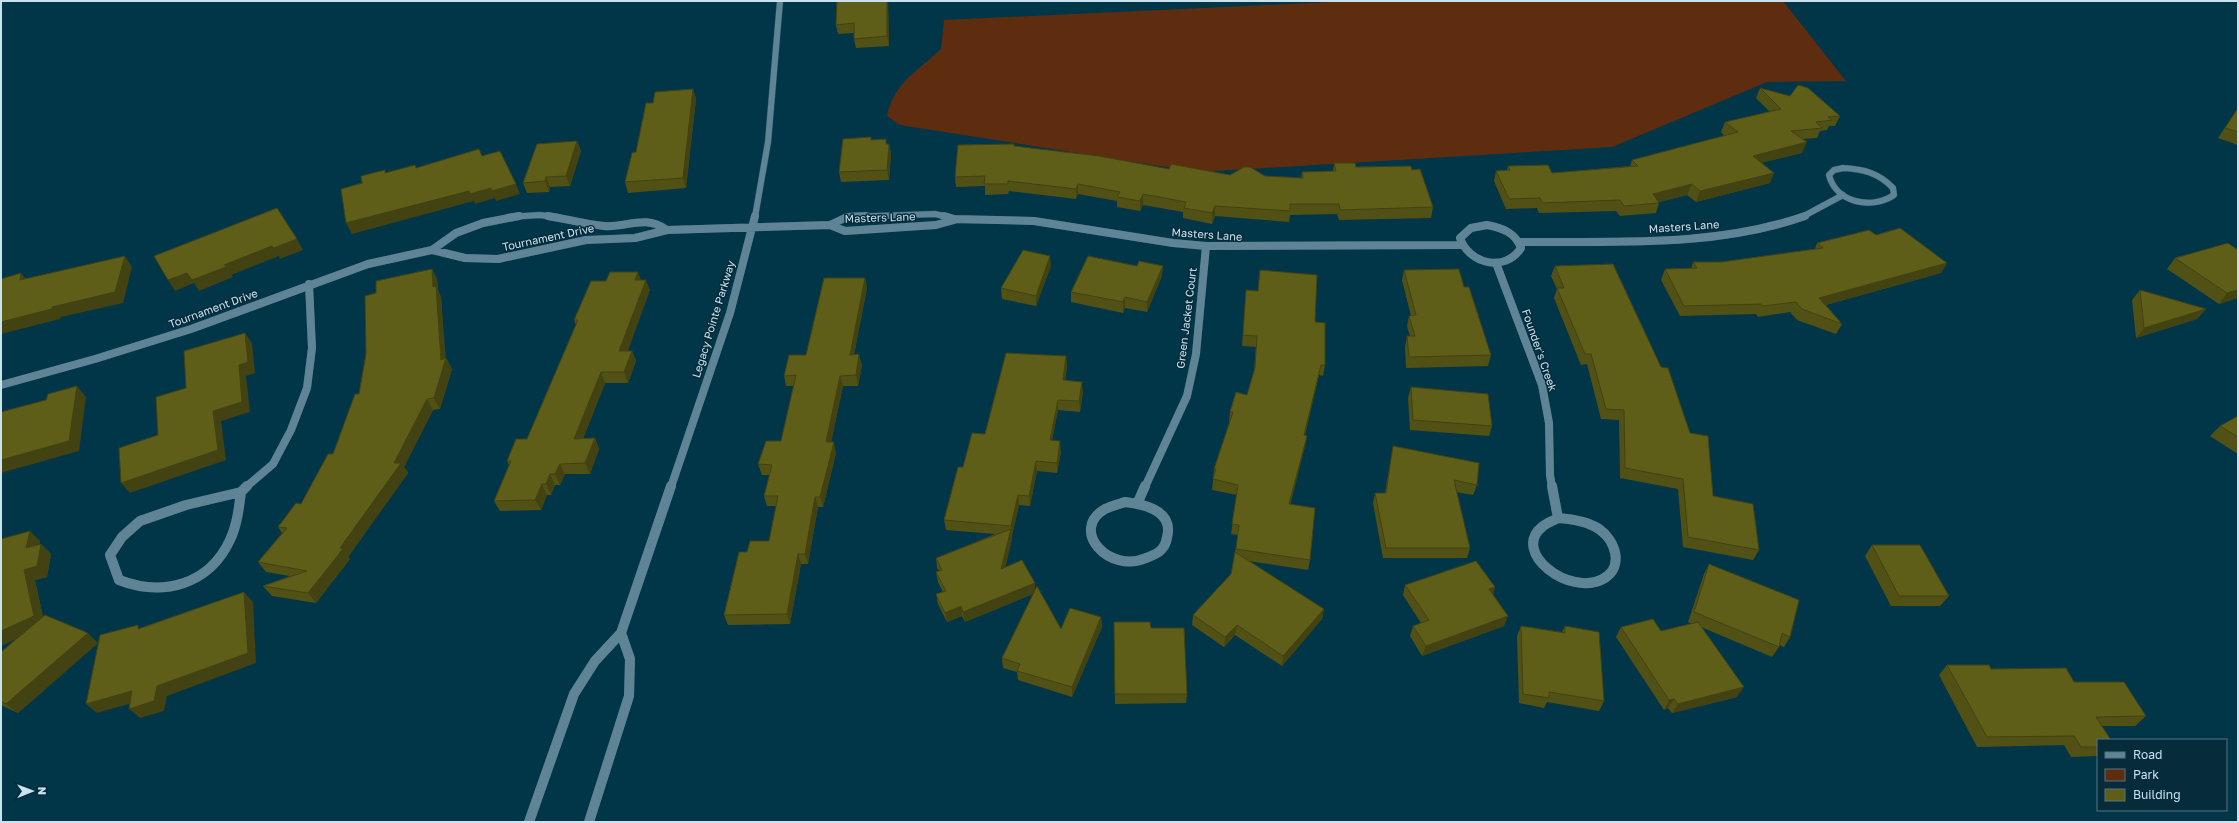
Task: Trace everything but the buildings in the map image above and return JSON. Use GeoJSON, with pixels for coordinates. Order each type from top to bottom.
{"type":"FeatureCollection","features":[{"type":"Feature","properties":{"kind":"street","name":"Legacy Pointe Parkway"},"geometry":{"type":"LineString","coordinates":[[528,822],[574,694],[596,661],[622,633],[730,313],[753,228],[768,142],[780,1]]}},
{"type":"Feature","properties":{"kind":"street"},"geometry":{"type":"LineString","coordinates":[[1854,168],[1873,173],[1888,181],[1893,188],[1894,195],[1889,200],[1880,203],[1861,202],[1843,195],[1834,189],[1829,182],[1829,175],[1834,170],[1854,168]]}},
{"type":"Feature","properties":{"kind":"street","name":"Masters Lane"},"geometry":{"type":"LineString","coordinates":[[1519,242],[1665,239],[1716,236],[1762,228],[1804,216],[1843,195]]}},
{"type":"Feature","properties":{"kind":"street","name":"Masters Lane"},"geometry":{"type":"LineString","coordinates":[[753,228],[830,225],[847,218],[935,214],[954,219],[1034,221],[1173,243],[1206,246],[1461,245]]}},
{"type":"Feature","properties":{"kind":"street","name":"Tournament Drive"},"geometry":{"type":"LineString","coordinates":[[1,385],[95,359],[191,329],[309,284],[368,264],[432,250],[456,233],[483,222],[509,217],[540,215],[605,226],[629,222],[657,223],[667,230]]}},
{"type":"Feature","properties":{"kind":"street"},"geometry":{"type":"LineString","coordinates":[[889,228],[890,216]]}},
{"type":"Feature","properties":{"kind":"street","name":"Masters Lane"},"geometry":{"type":"LineString","coordinates":[[830,225],[844,231],[936,225],[954,219]]}},
{"type":"Feature","properties":{"kind":"street"},"geometry":{"type":"LineString","coordinates":[[1487,225],[1507,231],[1519,242],[1521,248],[1514,259],[1496,263],[1478,259],[1470,255],[1461,245],[1460,238],[1463,232],[1477,226],[1487,225]]}},
{"type":"Feature","properties":{"kind":"street"},"geometry":{"type":"LineString","coordinates":[[600,238],[605,226]]}},
{"type":"Feature","properties":{"kind":"street","name":"Tournament Drive"},"geometry":{"type":"LineString","coordinates":[[432,250],[457,257],[496,259],[532,253],[562,243],[600,238],[624,239],[651,236],[667,230],[753,228]]}},
{"type":"Feature","properties":{"kind":"street","name":"Green Jacket Court"},"geometry":{"type":"LineString","coordinates":[[1138,502],[1187,396],[1196,354],[1206,246]]}},
{"type":"Feature","properties":{"kind":"street","name":"Founder's Creek"},"geometry":{"type":"LineString","coordinates":[[1496,263],[1542,384],[1549,423],[1550,475],[1558,518]]}},
{"type":"Feature","properties":{"kind":"street"},"geometry":{"type":"LineString","coordinates":[[241,492],[236,526],[228,544],[216,564],[197,578],[173,587],[151,589],[132,587],[119,580],[110,555],[122,537],[140,521],[186,505],[241,492],[273,464],[292,430],[307,388],[312,348],[309,284]]}},
{"type":"Feature","properties":{"kind":"street"},"geometry":{"type":"LineString","coordinates":[[1125,502],[1138,502],[1151,507],[1160,514],[1167,523],[1168,534],[1165,544],[1158,553],[1147,560],[1134,563],[1120,562],[1107,558],[1097,550],[1092,540],[1091,530],[1094,519],[1106,507],[1125,502]]}},
{"type":"Feature","properties":{"kind":"street"},"geometry":{"type":"LineString","coordinates":[[1558,518],[1587,522],[1600,530],[1610,540],[1616,551],[1618,562],[1613,572],[1600,581],[1592,584],[1578,584],[1563,579],[1544,567],[1539,561],[1534,548],[1533,539],[1537,529],[1546,522],[1558,518]]}},
{"type":"Feature","properties":{"kind":"street"},"geometry":{"type":"LineString","coordinates":[[589,822],[629,696],[630,659],[622,633]]}},
{"type":"Feature","properties":{"kind":"green space"},"geometry":{"type":"Polygon","coordinates":[[[1354,1],[1783,1],[1846,81],[1767,82],[1612,147],[1198,172],[900,125],[887,116],[890,104],[901,86],[941,49],[944,20],[1354,1]]]}}]}
